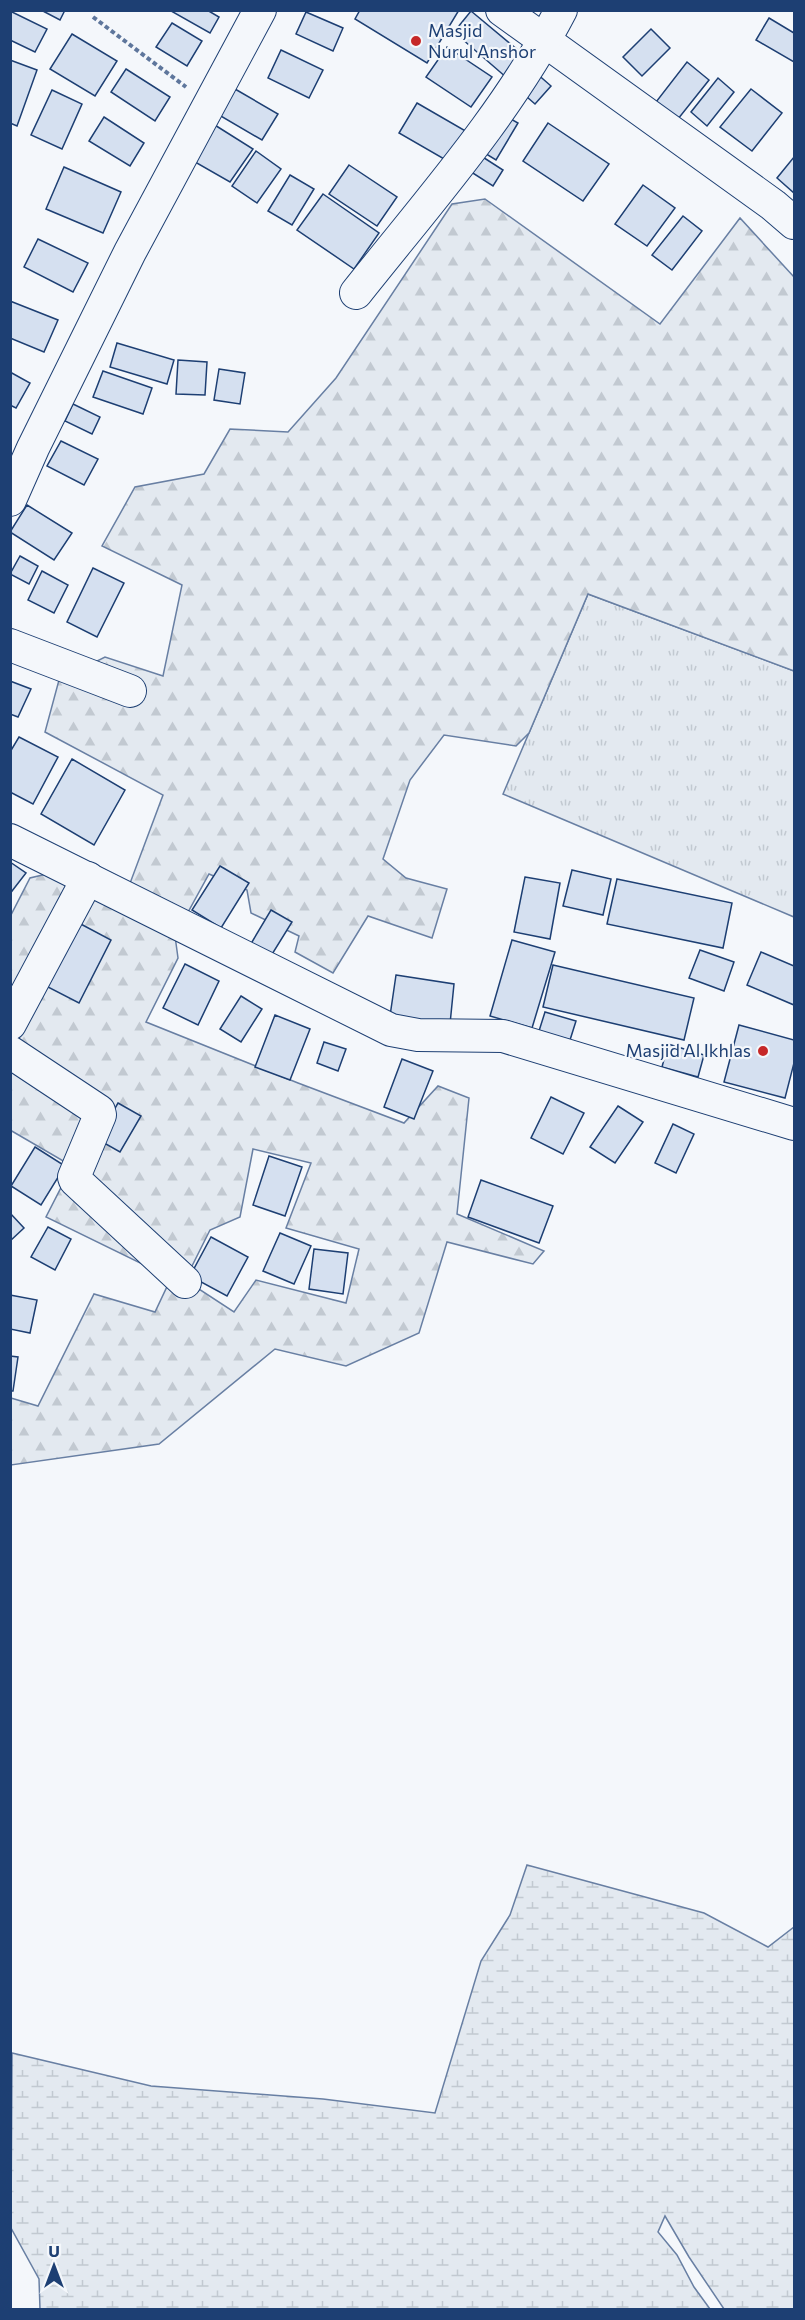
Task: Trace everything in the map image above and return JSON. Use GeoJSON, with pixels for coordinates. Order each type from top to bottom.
{"type":"FeatureCollection","features":[{"type":"Feature","properties":{"kind":"street"},"geometry":{"type":"LineString","coordinates":[[10,500],[125,262],[260,10]]}},
{"type":"Feature","properties":{"kind":"street"},"geometry":{"type":"LineString","coordinates":[[502,10],[795,223]]}},
{"type":"Feature","properties":{"kind":"street"},"geometry":{"type":"LineString","coordinates":[[356,293],[475,145],[545,41],[561,10]]}},
{"type":"Feature","properties":{"kind":"street"},"geometry":{"type":"LineString","coordinates":[[10,645],[130,691]]}},
{"type":"Feature","properties":{"kind":"street"},"geometry":{"type":"LineString","coordinates":[[10,840],[391,1030],[418,1035],[503,1036],[795,1124]]}},
{"type":"Feature","properties":{"kind":"street"},"geometry":{"type":"LineString","coordinates":[[10,1024],[88,878]]}},
{"type":"Feature","properties":{"kind":"street"},"geometry":{"type":"LineString","coordinates":[[10,1052],[99,1111],[100,1115],[74,1177],[75,1180],[185,1282]]}},
{"type":"Feature","properties":{"kind":"path"},"geometry":{"type":"LineString","coordinates":[[93,17],[209,104]]}},
{"type":"Feature","properties":{"kind":"green space"},"geometry":{"type":"Polygon","coordinates":[[[485,199],[660,324],[740,218],[794,277],[794,671],[588,594],[529,733],[516,746],[444,735],[410,780],[383,859],[406,878],[447,889],[432,938],[368,916],[333,973],[295,952],[299,936],[251,913],[247,890],[209,874],[175,936],[178,958],[146,1022],[404,1123],[438,1086],[469,1098],[457,1214],[544,1251],[533,1264],[447,1242],[419,1333],[346,1366],[275,1349],[159,1444],[11,1465],[11,1398],[38,1406],[94,1294],[155,1312],[171,1278],[46,1217],[72,1166],[10,1130],[11,915],[30,878],[55,872],[129,886],[163,795],[45,732],[59,680],[105,657],[163,676],[182,585],[102,546],[135,487],[204,474],[230,429],[288,432],[336,378],[452,204],[485,199]],[[253,1149],[240,1217],[210,1230],[185,1280],[234,1312],[256,1280],[346,1303],[359,1249],[286,1228],[311,1163],[253,1149]]]}},
{"type":"Feature","properties":{"kind":"green space"},"geometry":{"type":"Polygon","coordinates":[[[588,594],[794,671],[794,917],[503,794],[588,594]]]}},
{"type":"Feature","properties":{"kind":"green space"},"geometry":{"type":"Polygon","coordinates":[[[527,1865],[704,1913],[768,1947],[794,1927],[794,2309],[724,2309],[665,2216],[658,2232],[677,2255],[694,2287],[710,2309],[40,2309],[39,2279],[11,2228],[12,2053],[151,2086],[323,2099],[435,2113],[481,1961],[510,1915],[527,1865]]]}},
{"type":"Feature","properties":{"kind":"building"},"geometry":{"type":"Polygon","coordinates":[[[41,10],[65,10],[60,20],[41,10]]]}},
{"type":"Feature","properties":{"kind":"building"},"geometry":{"type":"Polygon","coordinates":[[[207,10],[219,17],[210,33],[171,11],[207,10]]]}},
{"type":"Feature","properties":{"kind":"building","name":"Masjid Nurul Anshor"},"geometry":{"type":"Polygon","coordinates":[[[360,10],[459,10],[427,63],[355,19],[360,10]]]}},
{"type":"Feature","properties":{"kind":"building"},"geometry":{"type":"Polygon","coordinates":[[[10,11],[47,29],[35,52],[10,40],[10,11]]]}},
{"type":"Feature","properties":{"kind":"building"},"geometry":{"type":"Polygon","coordinates":[[[471,11],[525,56],[507,78],[454,32],[471,11]]]}},
{"type":"Feature","properties":{"kind":"building"},"geometry":{"type":"Polygon","coordinates":[[[306,12],[343,28],[333,51],[296,34],[306,12]]]}},
{"type":"Feature","properties":{"kind":"building"},"geometry":{"type":"Polygon","coordinates":[[[769,18],[794,33],[794,62],[756,40],[769,18]]]}},
{"type":"Feature","properties":{"kind":"building"},"geometry":{"type":"Polygon","coordinates":[[[172,23],[202,41],[187,66],[156,47],[172,23]]]}},
{"type":"Feature","properties":{"kind":"building"},"geometry":{"type":"Polygon","coordinates":[[[651,29],[670,48],[642,76],[623,57],[651,29]]]}},
{"type":"Feature","properties":{"kind":"building"},"geometry":{"type":"Polygon","coordinates":[[[72,34],[117,61],[95,96],[50,69],[72,34]]]}},
{"type":"Feature","properties":{"kind":"building"},"geometry":{"type":"Polygon","coordinates":[[[447,47],[492,77],[471,107],[426,77],[447,47]]]}},
{"type":"Feature","properties":{"kind":"building"},"geometry":{"type":"Polygon","coordinates":[[[281,50],[323,70],[309,98],[268,78],[281,50]]]}},
{"type":"Feature","properties":{"kind":"building"},"geometry":{"type":"Polygon","coordinates":[[[10,60],[37,70],[17,126],[10,123],[10,60]]]}},
{"type":"Feature","properties":{"kind":"building"},"geometry":{"type":"Polygon","coordinates":[[[687,62],[709,80],[678,119],[656,102],[687,62]]]}},
{"type":"Feature","properties":{"kind":"building"},"geometry":{"type":"Polygon","coordinates":[[[126,69],[170,97],[155,121],[111,92],[126,69]]]}},
{"type":"Feature","properties":{"kind":"building"},"geometry":{"type":"Polygon","coordinates":[[[535,72],[551,86],[535,104],[519,90],[535,72]]]}},
{"type":"Feature","properties":{"kind":"building"},"geometry":{"type":"Polygon","coordinates":[[[718,78],[734,92],[707,126],[691,112],[718,78]]]}},
{"type":"Feature","properties":{"kind":"building"},"geometry":{"type":"Polygon","coordinates":[[[235,89],[278,114],[262,140],[219,115],[235,89]]]}},
{"type":"Feature","properties":{"kind":"building"},"geometry":{"type":"Polygon","coordinates":[[[751,89],[782,113],[752,151],[720,127],[751,89]]]}},
{"type":"Feature","properties":{"kind":"building"},"geometry":{"type":"Polygon","coordinates":[[[52,90],[82,104],[62,149],[31,135],[52,90]]]}},
{"type":"Feature","properties":{"kind":"building"},"geometry":{"type":"Polygon","coordinates":[[[417,103],[469,133],[451,163],[399,133],[417,103]]]}},
{"type":"Feature","properties":{"kind":"building"},"geometry":{"type":"Polygon","coordinates":[[[500,113],[518,123],[496,160],[478,149],[500,113]]]}},
{"type":"Feature","properties":{"kind":"building"},"geometry":{"type":"Polygon","coordinates":[[[104,117],[144,143],[130,166],[89,141],[104,117]]]}},
{"type":"Feature","properties":{"kind":"building"},"geometry":{"type":"Polygon","coordinates":[[[210,122],[253,149],[230,182],[188,158],[210,122]]]}},
{"type":"Feature","properties":{"kind":"building"},"geometry":{"type":"Polygon","coordinates":[[[548,123],[609,164],[583,201],[523,161],[548,123]]]}},
{"type":"Feature","properties":{"kind":"building"},"geometry":{"type":"Polygon","coordinates":[[[256,151],[281,169],[257,203],[232,186],[256,151]]]}},
{"type":"Feature","properties":{"kind":"building"},"geometry":{"type":"Polygon","coordinates":[[[478,154],[503,170],[493,186],[468,170],[478,154]]]}},
{"type":"Feature","properties":{"kind":"building"},"geometry":{"type":"Polygon","coordinates":[[[794,157],[794,193],[777,178],[794,157]]]}},
{"type":"Feature","properties":{"kind":"building"},"geometry":{"type":"Polygon","coordinates":[[[349,165],[397,197],[377,226],[329,194],[349,165]]]}},
{"type":"Feature","properties":{"kind":"building"},"geometry":{"type":"Polygon","coordinates":[[[64,167],[121,192],[103,233],[46,209],[64,167]]]}},
{"type":"Feature","properties":{"kind":"building"},"geometry":{"type":"Polygon","coordinates":[[[290,175],[314,189],[292,225],[268,211],[290,175]]]}},
{"type":"Feature","properties":{"kind":"building"},"geometry":{"type":"Polygon","coordinates":[[[643,185],[675,208],[647,246],[615,224],[643,185]]]}},
{"type":"Feature","properties":{"kind":"building"},"geometry":{"type":"Polygon","coordinates":[[[323,194],[379,233],[354,269],[297,230],[323,194]]]}},
{"type":"Feature","properties":{"kind":"building"},"geometry":{"type":"Polygon","coordinates":[[[683,216],[702,231],[672,270],[652,255],[683,216]]]}},
{"type":"Feature","properties":{"kind":"building"},"geometry":{"type":"Polygon","coordinates":[[[38,239],[88,263],[73,292],[24,267],[38,239]]]}},
{"type":"Feature","properties":{"kind":"building"},"geometry":{"type":"Polygon","coordinates":[[[10,301],[58,320],[44,352],[10,338],[10,301]]]}},
{"type":"Feature","properties":{"kind":"building"},"geometry":{"type":"Polygon","coordinates":[[[117,343],[174,360],[167,384],[110,367],[117,343]]]}},
{"type":"Feature","properties":{"kind":"building"},"geometry":{"type":"Polygon","coordinates":[[[178,360],[207,362],[205,395],[176,394],[178,360]]]}},
{"type":"Feature","properties":{"kind":"building"},"geometry":{"type":"Polygon","coordinates":[[[219,369],[245,373],[240,404],[214,400],[219,369]]]}},
{"type":"Feature","properties":{"kind":"building"},"geometry":{"type":"Polygon","coordinates":[[[103,371],[152,388],[143,414],[93,397],[103,371]]]}},
{"type":"Feature","properties":{"kind":"building"},"geometry":{"type":"Polygon","coordinates":[[[10,372],[30,383],[16,408],[10,405],[10,372]]]}},
{"type":"Feature","properties":{"kind":"building"},"geometry":{"type":"Polygon","coordinates":[[[73,404],[100,417],[92,434],[65,421],[73,404]]]}},
{"type":"Feature","properties":{"kind":"building"},"geometry":{"type":"Polygon","coordinates":[[[61,441],[98,459],[84,485],[47,466],[61,441]]]}},
{"type":"Feature","properties":{"kind":"building"},"geometry":{"type":"Polygon","coordinates":[[[27,505],[72,533],[54,560],[10,532],[27,505]]]}},
{"type":"Feature","properties":{"kind":"building"},"geometry":{"type":"Polygon","coordinates":[[[20,556],[38,566],[29,584],[10,574],[20,556]]]}},
{"type":"Feature","properties":{"kind":"building"},"geometry":{"type":"Polygon","coordinates":[[[93,568],[124,583],[97,637],[67,622],[93,568]]]}},
{"type":"Feature","properties":{"kind":"building"},"geometry":{"type":"Polygon","coordinates":[[[42,571],[68,585],[54,613],[28,600],[42,571]]]}},
{"type":"Feature","properties":{"kind":"building"},"geometry":{"type":"Polygon","coordinates":[[[10,681],[31,689],[18,717],[10,714],[10,681]]]}},
{"type":"Feature","properties":{"kind":"building"},"geometry":{"type":"Polygon","coordinates":[[[19,737],[58,757],[33,804],[10,792],[10,752],[19,737]]]}},
{"type":"Feature","properties":{"kind":"building"},"geometry":{"type":"Polygon","coordinates":[[[72,759],[125,790],[94,845],[41,814],[72,759]]]}},
{"type":"Feature","properties":{"kind":"building"},"geometry":{"type":"Polygon","coordinates":[[[10,862],[26,873],[12,891],[10,889],[10,862]]]}},
{"type":"Feature","properties":{"kind":"building"},"geometry":{"type":"Polygon","coordinates":[[[220,866],[249,883],[221,928],[192,910],[220,866]]]}},
{"type":"Feature","properties":{"kind":"building"},"geometry":{"type":"Polygon","coordinates":[[[572,870],[611,879],[603,915],[563,906],[572,870]]]}},
{"type":"Feature","properties":{"kind":"building"},"geometry":{"type":"Polygon","coordinates":[[[525,877],[560,883],[550,939],[514,932],[525,877]]]}},
{"type":"Feature","properties":{"kind":"building"},"geometry":{"type":"Polygon","coordinates":[[[617,879],[732,903],[723,948],[607,924],[617,879]]]}},
{"type":"Feature","properties":{"kind":"building"},"geometry":{"type":"Polygon","coordinates":[[[271,910],[292,922],[266,964],[246,952],[271,910]]]}},
{"type":"Feature","properties":{"kind":"building"},"geometry":{"type":"Polygon","coordinates":[[[77,922],[111,940],[79,1003],[44,985],[77,922]]]}},
{"type":"Feature","properties":{"kind":"building"},"geometry":{"type":"Polygon","coordinates":[[[512,940],[555,952],[532,1028],[490,1016],[512,940]]]}},
{"type":"Feature","properties":{"kind":"building"},"geometry":{"type":"Polygon","coordinates":[[[700,950],[734,962],[724,991],[689,978],[700,950]]]}},
{"type":"Feature","properties":{"kind":"building"},"geometry":{"type":"Polygon","coordinates":[[[761,952],[794,966],[794,1005],[747,985],[761,952]]]}},
{"type":"Feature","properties":{"kind":"building"},"geometry":{"type":"Polygon","coordinates":[[[185,964],[219,981],[198,1025],[163,1008],[185,964]]]}},
{"type":"Feature","properties":{"kind":"building"},"geometry":{"type":"Polygon","coordinates":[[[553,965],[694,998],[684,1040],[543,1007],[553,965]]]}},
{"type":"Feature","properties":{"kind":"building"},"geometry":{"type":"Polygon","coordinates":[[[396,975],[454,984],[450,1024],[390,1016],[396,975]]]}},
{"type":"Feature","properties":{"kind":"building"},"geometry":{"type":"Polygon","coordinates":[[[241,996],[262,1009],[241,1042],[220,1029],[241,996]]]}},
{"type":"Feature","properties":{"kind":"building"},"geometry":{"type":"Polygon","coordinates":[[[545,1012],[576,1021],[570,1040],[539,1031],[545,1012]]]}},
{"type":"Feature","properties":{"kind":"building"},"geometry":{"type":"Polygon","coordinates":[[[275,1015],[310,1029],[290,1080],[255,1067],[275,1015]]]}},
{"type":"Feature","properties":{"kind":"building","name":"Masjid Al Ikhlas"},"geometry":{"type":"Polygon","coordinates":[[[739,1025],[794,1040],[794,1063],[785,1098],[724,1082],[739,1025]]]}},
{"type":"Feature","properties":{"kind":"building"},"geometry":{"type":"Polygon","coordinates":[[[324,1042],[346,1049],[338,1071],[317,1063],[324,1042]]]}},
{"type":"Feature","properties":{"kind":"building"},"geometry":{"type":"Polygon","coordinates":[[[668,1044],[704,1055],[698,1077],[662,1067],[668,1044]]]}},
{"type":"Feature","properties":{"kind":"building"},"geometry":{"type":"Polygon","coordinates":[[[402,1059],[433,1071],[414,1119],[384,1107],[402,1059]]]}},
{"type":"Feature","properties":{"kind":"building"},"geometry":{"type":"Polygon","coordinates":[[[551,1097],[584,1113],[563,1154],[531,1138],[551,1097]]]}},
{"type":"Feature","properties":{"kind":"building"},"geometry":{"type":"Polygon","coordinates":[[[118,1103],[141,1116],[120,1152],[97,1139],[118,1103]]]}},
{"type":"Feature","properties":{"kind":"building"},"geometry":{"type":"Polygon","coordinates":[[[618,1106],[643,1122],[615,1163],[590,1147],[618,1106]]]}},
{"type":"Feature","properties":{"kind":"building"},"geometry":{"type":"Polygon","coordinates":[[[673,1124],[694,1134],[676,1173],[655,1163],[673,1124]]]}},
{"type":"Feature","properties":{"kind":"building"},"geometry":{"type":"Polygon","coordinates":[[[35,1147],[65,1166],[41,1205],[11,1186],[35,1147]]]}},
{"type":"Feature","properties":{"kind":"building"},"geometry":{"type":"Polygon","coordinates":[[[269,1156],[302,1167],[285,1216],[253,1205],[269,1156]]]}},
{"type":"Feature","properties":{"kind":"building"},"geometry":{"type":"Polygon","coordinates":[[[481,1180],[553,1206],[539,1243],[468,1217],[481,1180]]]}},
{"type":"Feature","properties":{"kind":"building"},"geometry":{"type":"Polygon","coordinates":[[[10,1213],[24,1228],[10,1241],[10,1213]]]}},
{"type":"Feature","properties":{"kind":"building"},"geometry":{"type":"Polygon","coordinates":[[[48,1227],[71,1239],[55,1270],[31,1257],[48,1227]]]}},
{"type":"Feature","properties":{"kind":"building"},"geometry":{"type":"Polygon","coordinates":[[[280,1233],[311,1246],[294,1284],[263,1271],[280,1233]]]}},
{"type":"Feature","properties":{"kind":"building"},"geometry":{"type":"Polygon","coordinates":[[[211,1237],[248,1257],[227,1296],[190,1276],[211,1237]]]}},
{"type":"Feature","properties":{"kind":"building"},"geometry":{"type":"Polygon","coordinates":[[[314,1249],[348,1253],[343,1294],[309,1289],[314,1249]]]}},
{"type":"Feature","properties":{"kind":"building"},"geometry":{"type":"Polygon","coordinates":[[[10,1295],[37,1300],[30,1333],[10,1329],[10,1295]]]}},
{"type":"Feature","properties":{"kind":"building"},"geometry":{"type":"Polygon","coordinates":[[[10,1356],[18,1357],[13,1391],[10,1391],[10,1356]]]}},
{"type":"Feature","properties":{"kind":"place","name":"Masjid Nurul Anshor"},"geometry":{"type":"Point","coordinates":[416,41]}},
{"type":"Feature","properties":{"kind":"place","name":"Masjid Al Ikhlas"},"geometry":{"type":"Point","coordinates":[763,1051]}}]}
